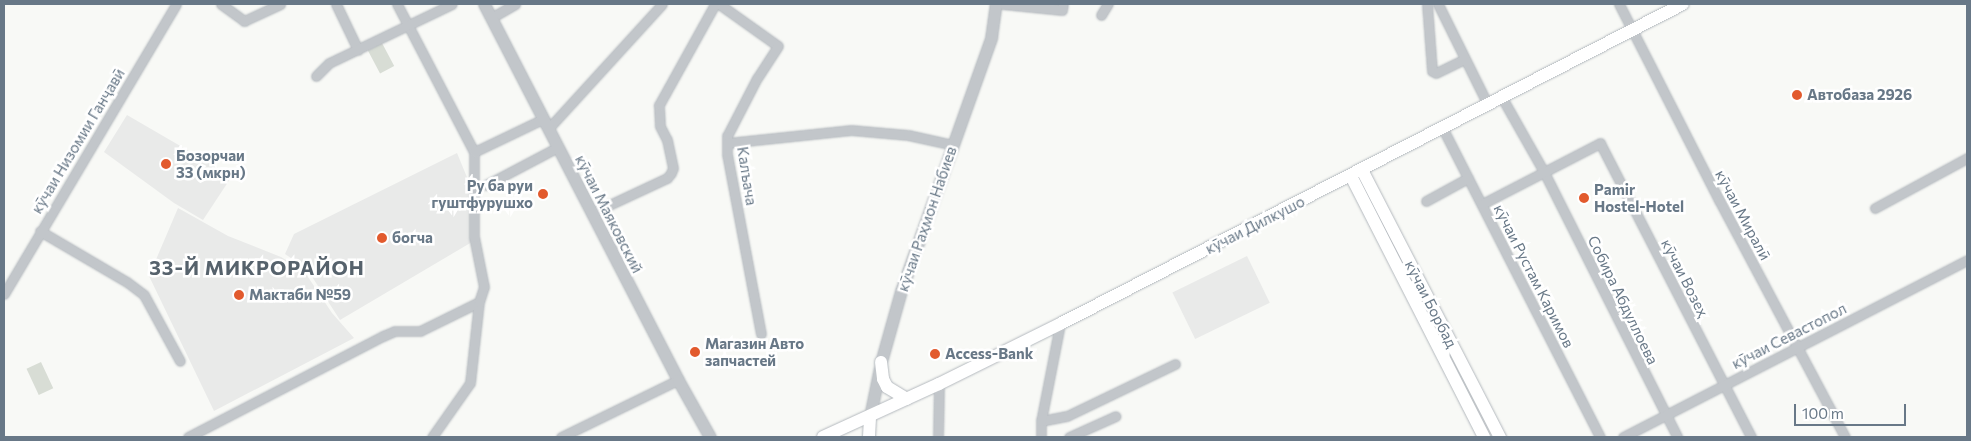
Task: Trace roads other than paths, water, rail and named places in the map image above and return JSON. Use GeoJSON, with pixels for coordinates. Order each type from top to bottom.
{"type":"FeatureCollection","features":[{"type":"Feature","properties":{"kind":"main road","name":"кӯчаи Дилкушо"},"geometry":{"type":"LineString","coordinates":[[823,437],[939,384],[1060,324],[1683,4]]}},
{"type":"Feature","properties":{"kind":"main road","name":"кӯчаи Борбад"},"geometry":{"type":"LineString","coordinates":[[1356,173],[1484,437]]}},
{"type":"Feature","properties":{"kind":"main road","name":"кӯчаи Борбад"},"geometry":{"type":"LineString","coordinates":[[1356,173],[1500,437]]}},
{"type":"Feature","properties":{"kind":"main road"},"geometry":{"type":"LineString","coordinates":[[882,362],[883,379],[887,387],[907,399]]}},
{"type":"Feature","properties":{"kind":"main road","name":"кӯчаи Раҳмон Набиев"},"geometry":{"type":"LineString","coordinates":[[869,437],[870,416]]}},
{"type":"Feature","properties":{"kind":"street","name":"кӯчаи Низомии Ганҷавӣ"},"geometry":{"type":"LineString","coordinates":[[4,294],[176,4]]}},
{"type":"Feature","properties":{"kind":"street"},"geometry":{"type":"LineString","coordinates":[[227,5],[244,21],[280,4]]}},
{"type":"Feature","properties":{"kind":"street"},"geometry":{"type":"LineString","coordinates":[[336,4],[358,50]]}},
{"type":"Feature","properties":{"kind":"street"},"geometry":{"type":"LineString","coordinates":[[397,4],[474,152],[474,237],[484,287],[479,302],[470,383],[434,437]]}},
{"type":"Feature","properties":{"kind":"street"},"geometry":{"type":"LineString","coordinates":[[316,76],[329,64],[452,4]]}},
{"type":"Feature","properties":{"kind":"street","name":"кӯчаи Маяковский"},"geometry":{"type":"LineString","coordinates":[[484,4],[678,380],[710,436]]}},
{"type":"Feature","properties":{"kind":"street"},"geometry":{"type":"LineString","coordinates":[[491,18],[515,4]]}},
{"type":"Feature","properties":{"kind":"street"},"geometry":{"type":"LineString","coordinates":[[474,152],[545,124],[662,4]]}},
{"type":"Feature","properties":{"kind":"street"},"geometry":{"type":"LineString","coordinates":[[592,213],[667,178],[671,173],[673,168],[667,140],[660,126],[659,104],[715,4]]}},
{"type":"Feature","properties":{"kind":"street","name":"Калъача"},"geometry":{"type":"LineString","coordinates":[[719,4],[778,46],[727,136],[727,154],[761,334]]}},
{"type":"Feature","properties":{"kind":"street","name":"кӯчаи Раҳмон Набиев"},"geometry":{"type":"LineString","coordinates":[[870,416],[882,362],[906,275],[991,38],[996,4]]}},
{"type":"Feature","properties":{"kind":"street"},"geometry":{"type":"LineString","coordinates":[[1002,4],[1062,10],[1063,4]]}},
{"type":"Feature","properties":{"kind":"street"},"geometry":{"type":"LineString","coordinates":[[1101,15],[1108,4]]}},
{"type":"Feature","properties":{"kind":"street"},"geometry":{"type":"LineString","coordinates":[[1427,4],[1432,71],[1436,74],[1465,59]]}},
{"type":"Feature","properties":{"kind":"street"},"geometry":{"type":"LineString","coordinates":[[1438,4],[1487,103]]}},
{"type":"Feature","properties":{"kind":"street","name":"кӯчаи Миралӣ"},"geometry":{"type":"LineString","coordinates":[[1619,4],[1718,200],[1845,437]]}},
{"type":"Feature","properties":{"kind":"street","name":"Собира Абдуллоева"},"geometry":{"type":"LineString","coordinates":[[1501,96],[1544,172],[1677,437]]}},
{"type":"Feature","properties":{"kind":"street","name":"кӯчаи Рустам Каримов"},"geometry":{"type":"LineString","coordinates":[[1442,127],[1600,437]]}},
{"type":"Feature","properties":{"kind":"street"},"geometry":{"type":"LineString","coordinates":[[727,143],[851,130],[908,135],[953,145]]}},
{"type":"Feature","properties":{"kind":"street","name":"кӯчаи Возеҳ"},"geometry":{"type":"LineString","coordinates":[[1482,204],[1600,143],[1751,437]]}},
{"type":"Feature","properties":{"kind":"street"},"geometry":{"type":"LineString","coordinates":[[486,185],[558,147]]}},
{"type":"Feature","properties":{"kind":"street"},"geometry":{"type":"LineString","coordinates":[[1874,208],[1967,158]]}},
{"type":"Feature","properties":{"kind":"street"},"geometry":{"type":"LineString","coordinates":[[1426,201],[1468,178]]}},
{"type":"Feature","properties":{"kind":"street"},"geometry":{"type":"LineString","coordinates":[[40,231],[127,282],[144,295],[180,361]]}},
{"type":"Feature","properties":{"kind":"street","name":"кӯчаи Севастопол"},"geometry":{"type":"LineString","coordinates":[[1623,437],[1967,260]]}},
{"type":"Feature","properties":{"kind":"street"},"geometry":{"type":"LineString","coordinates":[[188,437],[382,336],[395,331],[420,331],[479,302]]}},
{"type":"Feature","properties":{"kind":"street"},"geometry":{"type":"LineString","coordinates":[[1041,437],[1041,421],[1060,324]]}},
{"type":"Feature","properties":{"kind":"street"},"geometry":{"type":"LineString","coordinates":[[1041,421],[1067,416],[1175,364]]}},
{"type":"Feature","properties":{"kind":"street"},"geometry":{"type":"LineString","coordinates":[[562,437],[678,380]]}},
{"type":"Feature","properties":{"kind":"street"},"geometry":{"type":"LineString","coordinates":[[938,437],[939,384]]}},
{"type":"Feature","properties":{"kind":"street"},"geometry":{"type":"LineString","coordinates":[[1069,437],[1116,416]]}},
{"type":"Feature","properties":{"kind":"place","name":"Автобаза 2926"},"geometry":{"type":"Point","coordinates":[1797,95]}},
{"type":"Feature","properties":{"kind":"place","name":"Бозорчаи 33 (мкрн)"},"geometry":{"type":"Point","coordinates":[166,164]}},
{"type":"Feature","properties":{"kind":"place","name":"Ру ба руи гуштфурушхо"},"geometry":{"type":"Point","coordinates":[543,194]}},
{"type":"Feature","properties":{"kind":"place","name":"Pamir Hostel-Hotel"},"geometry":{"type":"Point","coordinates":[1584,198]}},
{"type":"Feature","properties":{"kind":"place","name":"богча"},"geometry":{"type":"Point","coordinates":[382,238]}},
{"type":"Feature","properties":{"kind":"place","name":"Мактаби №59"},"geometry":{"type":"Point","coordinates":[239,295]}},
{"type":"Feature","properties":{"kind":"place","name":"Магазин Авто запчастей"},"geometry":{"type":"Point","coordinates":[695,352]}},
{"type":"Feature","properties":{"kind":"place","name":"Access-Bank"},"geometry":{"type":"Point","coordinates":[935,354]}},
{"type":"Feature","properties":{"kind":"district","name":"33-Й МИКРОРАЙОН"},"geometry":{"type":"Point","coordinates":[257,267]}}]}
